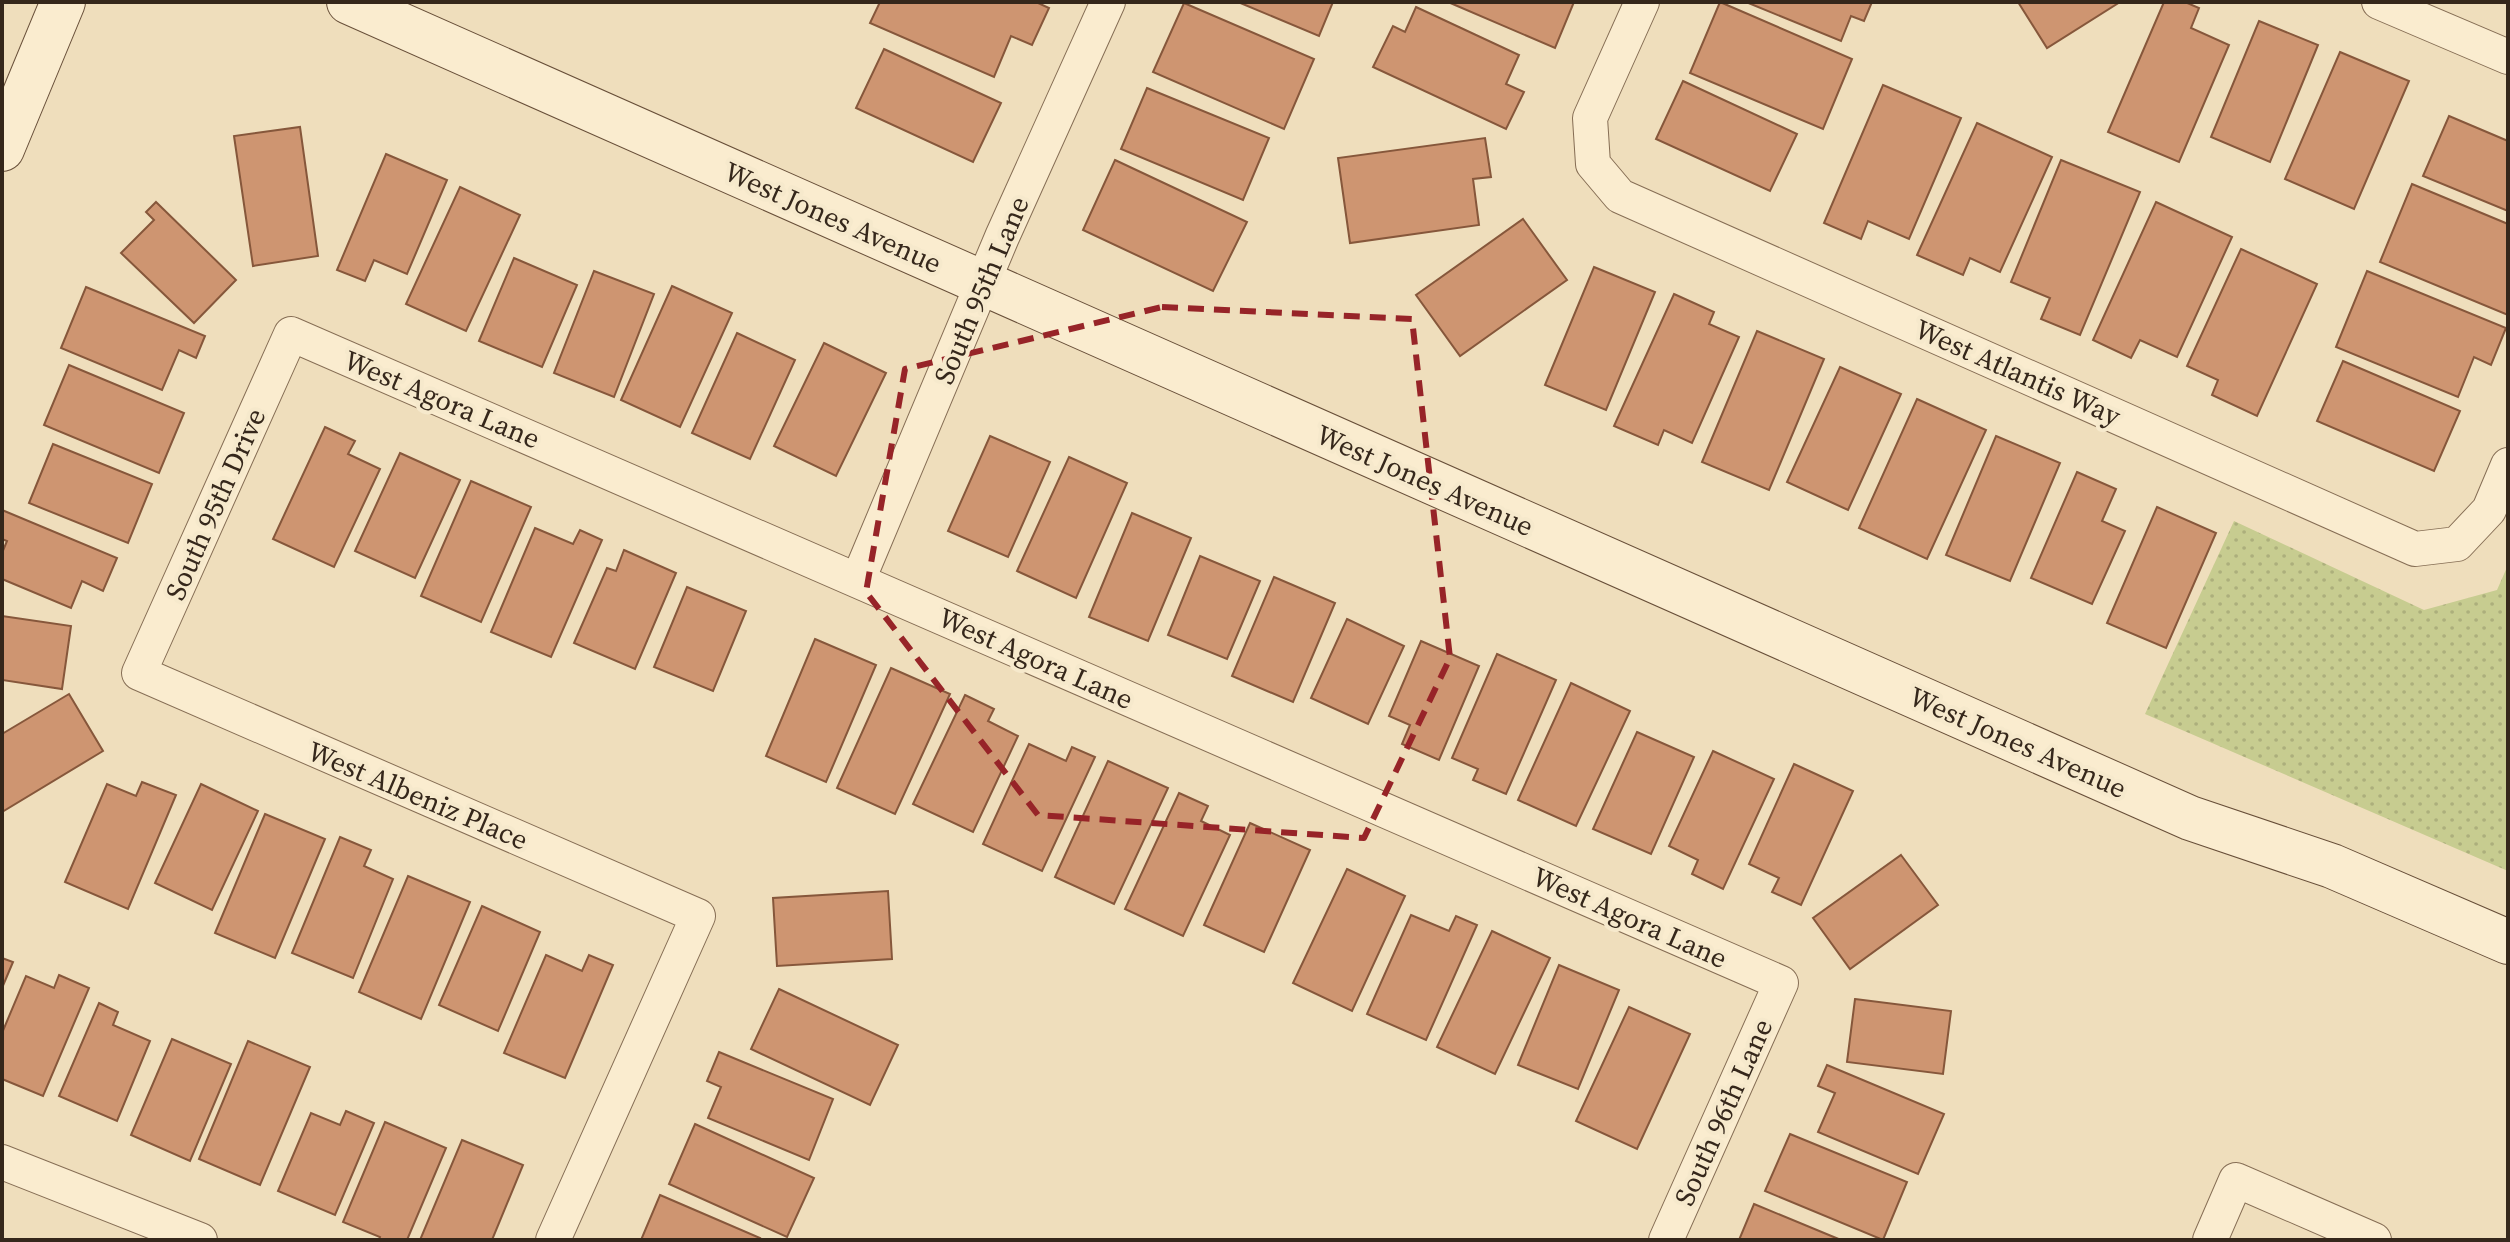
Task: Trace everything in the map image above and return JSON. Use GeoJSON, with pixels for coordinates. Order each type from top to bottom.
{"type":"FeatureCollection","features":[{"type":"Feature","properties":{"kind":"street"},"geometry":{"type":"LineString","coordinates":[[2,149],[63,2]]}},
{"type":"Feature","properties":{"kind":"street","name":"West Jones Avenue"},"geometry":{"type":"LineString","coordinates":[[349,2],[2190,818],[2332,866],[2508,942]]}},
{"type":"Feature","properties":{"kind":"street","name":"South 95th Lane"},"geometry":{"type":"LineString","coordinates":[[858,580],[983,284],[1108,2]]}},
{"type":"Feature","properties":{"kind":"street","name":"West Atlantis Way"},"geometry":{"type":"LineString","coordinates":[[1642,2],[1590,118],[1593,164],[1620,196],[2415,549],[2457,544],[2489,510],[2508,465]]}},
{"type":"Feature","properties":{"kind":"street"},"geometry":{"type":"LineString","coordinates":[[2379,2],[2508,57]]}},
{"type":"Feature","properties":{"kind":"street","name":"West Agora Lane"},"geometry":{"type":"LineString","coordinates":[[291,334],[1781,983]]}},
{"type":"Feature","properties":{"kind":"street","name":"South 95th Drive"},"geometry":{"type":"LineString","coordinates":[[139,673],[291,334]]}},
{"type":"Feature","properties":{"kind":"street","name":"West Albeniz Place"},"geometry":{"type":"LineString","coordinates":[[139,673],[698,916],[553,1240]]}},
{"type":"Feature","properties":{"kind":"street","name":"South 96th Lane"},"geometry":{"type":"LineString","coordinates":[[1666,1240],[1781,983]]}},
{"type":"Feature","properties":{"kind":"street"},"geometry":{"type":"LineString","coordinates":[[2,1162],[200,1240]]}},
{"type":"Feature","properties":{"kind":"street"},"geometry":{"type":"LineString","coordinates":[[2210,1240],[2236,1180],[2374,1240]]}},
{"type":"Feature","properties":{"kind":"highlighted area"},"geometry":{"type":"Polygon","coordinates":[[[1162,307],[1412,319],[1450,658],[1364,838],[1038,815],[866,592],[905,369],[1162,307]]]}},
{"type":"Feature","properties":{"kind":"green space"},"geometry":{"type":"Polygon","coordinates":[[[2234,521],[2424,610],[2497,590],[2508,565],[2508,871],[2145,714],[2234,521]]]}},
{"type":"Feature","properties":{"kind":"building"},"geometry":{"type":"Polygon","coordinates":[[[880,2],[1036,2],[1049,8],[1032,45],[1011,36],[994,77],[870,23],[880,2]]]}},
{"type":"Feature","properties":{"kind":"building"},"geometry":{"type":"Polygon","coordinates":[[[1238,2],[1333,2],[1319,36],[1238,2]]]}},
{"type":"Feature","properties":{"kind":"building"},"geometry":{"type":"Polygon","coordinates":[[[1448,2],[1574,2],[1555,48],[1448,2]]]}},
{"type":"Feature","properties":{"kind":"building"},"geometry":{"type":"Polygon","coordinates":[[[1720,2],[1852,59],[1823,129],[1690,73],[1720,2]]]}},
{"type":"Feature","properties":{"kind":"building"},"geometry":{"type":"Polygon","coordinates":[[[1746,2],[1872,2],[1864,21],[1851,16],[1841,41],[1746,2]]]}},
{"type":"Feature","properties":{"kind":"building"},"geometry":{"type":"Polygon","coordinates":[[[2018,2],[2120,2],[2047,48],[2018,2]]]}},
{"type":"Feature","properties":{"kind":"building"},"geometry":{"type":"Polygon","coordinates":[[[2164,2],[2185,2],[2199,8],[2191,28],[2229,45],[2179,162],[2108,132],[2164,2]]]}},
{"type":"Feature","properties":{"kind":"building"},"geometry":{"type":"Polygon","coordinates":[[[1184,3],[1314,59],[1284,129],[1153,72],[1184,3]]]}},
{"type":"Feature","properties":{"kind":"building"},"geometry":{"type":"Polygon","coordinates":[[[1416,7],[1519,55],[1506,84],[1524,92],[1506,129],[1373,67],[1393,26],[1405,32],[1416,7]]]}},
{"type":"Feature","properties":{"kind":"building"},"geometry":{"type":"Polygon","coordinates":[[[2259,21],[2318,45],[2270,162],[2211,137],[2259,21]]]}},
{"type":"Feature","properties":{"kind":"building"},"geometry":{"type":"Polygon","coordinates":[[[884,49],[1001,103],[973,162],[856,108],[884,49]]]}},
{"type":"Feature","properties":{"kind":"building"},"geometry":{"type":"Polygon","coordinates":[[[2340,52],[2409,81],[2354,209],[2285,179],[2340,52]]]}},
{"type":"Feature","properties":{"kind":"building"},"geometry":{"type":"Polygon","coordinates":[[[1683,81],[1797,134],[1770,191],[1656,139],[1683,81]]]}},
{"type":"Feature","properties":{"kind":"building"},"geometry":{"type":"Polygon","coordinates":[[[1883,85],[1961,118],[1909,239],[1868,221],[1861,239],[1824,223],[1883,85]]]}},
{"type":"Feature","properties":{"kind":"building"},"geometry":{"type":"Polygon","coordinates":[[[1147,88],[1269,138],[1243,200],[1121,149],[1147,88]]]}},
{"type":"Feature","properties":{"kind":"building"},"geometry":{"type":"Polygon","coordinates":[[[2449,116],[2508,141],[2508,211],[2423,176],[2449,116]]]}},
{"type":"Feature","properties":{"kind":"building"},"geometry":{"type":"Polygon","coordinates":[[[1977,123],[2052,157],[2000,272],[1970,258],[1963,275],[1917,255],[1977,123]]]}},
{"type":"Feature","properties":{"kind":"building"},"geometry":{"type":"Polygon","coordinates":[[[300,127],[318,256],[253,266],[234,136],[300,127]]]}},
{"type":"Feature","properties":{"kind":"building"},"geometry":{"type":"Polygon","coordinates":[[[1485,138],[1491,177],[1473,179],[1479,225],[1350,243],[1338,158],[1485,138]]]}},
{"type":"Feature","properties":{"kind":"building"},"geometry":{"type":"Polygon","coordinates":[[[386,154],[447,180],[407,274],[374,260],[365,281],[337,270],[386,154]]]}},
{"type":"Feature","properties":{"kind":"building"},"geometry":{"type":"Polygon","coordinates":[[[1115,160],[1247,222],[1213,291],[1083,230],[1115,160]]]}},
{"type":"Feature","properties":{"kind":"building"},"geometry":{"type":"Polygon","coordinates":[[[2061,160],[2140,192],[2080,335],[2041,319],[2050,298],[2011,282],[2061,160]]]}},
{"type":"Feature","properties":{"kind":"building"},"geometry":{"type":"Polygon","coordinates":[[[2412,184],[2508,224],[2508,315],[2380,262],[2412,184]]]}},
{"type":"Feature","properties":{"kind":"building"},"geometry":{"type":"Polygon","coordinates":[[[460,187],[520,215],[466,331],[406,304],[460,187]]]}},
{"type":"Feature","properties":{"kind":"building"},"geometry":{"type":"Polygon","coordinates":[[[156,202],[236,280],[194,323],[121,253],[154,220],[146,212],[156,202]]]}},
{"type":"Feature","properties":{"kind":"building"},"geometry":{"type":"Polygon","coordinates":[[[2156,202],[2232,237],[2177,357],[2140,340],[2131,358],[2093,340],[2156,202]]]}},
{"type":"Feature","properties":{"kind":"building"},"geometry":{"type":"Polygon","coordinates":[[[1523,219],[1567,280],[1460,356],[1416,295],[1523,219]]]}},
{"type":"Feature","properties":{"kind":"building"},"geometry":{"type":"Polygon","coordinates":[[[2241,249],[2317,284],[2257,416],[2212,395],[2218,380],[2187,366],[2241,249]]]}},
{"type":"Feature","properties":{"kind":"building"},"geometry":{"type":"Polygon","coordinates":[[[514,258],[577,285],[542,367],[479,341],[514,258]]]}},
{"type":"Feature","properties":{"kind":"building"},"geometry":{"type":"Polygon","coordinates":[[[1594,267],[1655,292],[1606,410],[1545,385],[1594,267]]]}},
{"type":"Feature","properties":{"kind":"building"},"geometry":{"type":"Polygon","coordinates":[[[594,271],[654,294],[614,397],[554,373],[594,271]]]}},
{"type":"Feature","properties":{"kind":"building"},"geometry":{"type":"Polygon","coordinates":[[[2367,271],[2506,328],[2491,365],[2474,357],[2458,397],[2336,347],[2367,271]]]}},
{"type":"Feature","properties":{"kind":"building"},"geometry":{"type":"Polygon","coordinates":[[[672,286],[732,313],[680,427],[621,400],[672,286]]]}},
{"type":"Feature","properties":{"kind":"building"},"geometry":{"type":"Polygon","coordinates":[[[86,287],[205,336],[196,358],[179,350],[162,390],[61,348],[86,287]]]}},
{"type":"Feature","properties":{"kind":"building"},"geometry":{"type":"Polygon","coordinates":[[[1674,294],[1714,312],[1709,324],[1739,337],[1692,443],[1664,430],[1658,445],[1614,426],[1674,294]]]}},
{"type":"Feature","properties":{"kind":"building"},"geometry":{"type":"Polygon","coordinates":[[[1757,331],[1824,359],[1769,490],[1702,462],[1757,331]]]}},
{"type":"Feature","properties":{"kind":"building"},"geometry":{"type":"Polygon","coordinates":[[[737,333],[795,360],[750,459],[692,433],[737,333]]]}},
{"type":"Feature","properties":{"kind":"building"},"geometry":{"type":"Polygon","coordinates":[[[824,343],[886,373],[836,476],[774,446],[824,343]]]}},
{"type":"Feature","properties":{"kind":"building"},"geometry":{"type":"Polygon","coordinates":[[[2343,361],[2460,411],[2434,471],[2317,421],[2343,361]]]}},
{"type":"Feature","properties":{"kind":"building"},"geometry":{"type":"Polygon","coordinates":[[[69,365],[184,413],[159,473],[44,425],[69,365]]]}},
{"type":"Feature","properties":{"kind":"building"},"geometry":{"type":"Polygon","coordinates":[[[1840,367],[1901,394],[1848,510],[1787,482],[1840,367]]]}},
{"type":"Feature","properties":{"kind":"building"},"geometry":{"type":"Polygon","coordinates":[[[1917,399],[1986,430],[1927,559],[1859,528],[1917,399]]]}},
{"type":"Feature","properties":{"kind":"building"},"geometry":{"type":"Polygon","coordinates":[[[325,427],[355,441],[348,454],[380,469],[334,567],[273,539],[325,427]]]}},
{"type":"Feature","properties":{"kind":"building"},"geometry":{"type":"Polygon","coordinates":[[[990,436],[1050,462],[1008,557],[948,531],[990,436]]]}},
{"type":"Feature","properties":{"kind":"building"},"geometry":{"type":"Polygon","coordinates":[[[1996,436],[2060,463],[2010,581],[1946,555],[1996,436]]]}},
{"type":"Feature","properties":{"kind":"building"},"geometry":{"type":"Polygon","coordinates":[[[53,444],[152,484],[128,543],[29,503],[53,444]]]}},
{"type":"Feature","properties":{"kind":"building"},"geometry":{"type":"Polygon","coordinates":[[[400,453],[460,480],[415,578],[355,551],[400,453]]]}},
{"type":"Feature","properties":{"kind":"building"},"geometry":{"type":"Polygon","coordinates":[[[1069,457],[1127,483],[1076,598],[1017,571],[1069,457]]]}},
{"type":"Feature","properties":{"kind":"building"},"geometry":{"type":"Polygon","coordinates":[[[2077,472],[2116,489],[2102,521],[2125,531],[2092,604],[2031,578],[2077,472]]]}},
{"type":"Feature","properties":{"kind":"building"},"geometry":{"type":"Polygon","coordinates":[[[471,481],[531,507],[481,622],[421,596],[471,481]]]}},
{"type":"Feature","properties":{"kind":"building"},"geometry":{"type":"Polygon","coordinates":[[[2157,507],[2216,533],[2166,648],[2107,623],[2157,507]]]}},
{"type":"Feature","properties":{"kind":"building"},"geometry":{"type":"Polygon","coordinates":[[[2,510],[117,558],[103,591],[82,581],[71,608],[2,579],[2,553],[7,541],[2,539],[2,510]]]}},
{"type":"Feature","properties":{"kind":"building"},"geometry":{"type":"Polygon","coordinates":[[[1132,513],[1191,538],[1148,641],[1089,617],[1132,513]]]}},
{"type":"Feature","properties":{"kind":"building"},"geometry":{"type":"Polygon","coordinates":[[[535,528],[573,544],[580,530],[602,540],[551,657],[491,632],[535,528]]]}},
{"type":"Feature","properties":{"kind":"building"},"geometry":{"type":"Polygon","coordinates":[[[624,550],[676,573],[635,669],[574,643],[607,568],[616,571],[624,550]]]}},
{"type":"Feature","properties":{"kind":"building"},"geometry":{"type":"Polygon","coordinates":[[[1200,556],[1260,581],[1227,659],[1168,635],[1200,556]]]}},
{"type":"Feature","properties":{"kind":"building"},"geometry":{"type":"Polygon","coordinates":[[[1274,577],[1335,603],[1293,702],[1232,676],[1274,577]]]}},
{"type":"Feature","properties":{"kind":"building"},"geometry":{"type":"Polygon","coordinates":[[[687,587],[746,611],[713,691],[654,667],[687,587]]]}},
{"type":"Feature","properties":{"kind":"building"},"geometry":{"type":"Polygon","coordinates":[[[2,616],[71,626],[62,689],[2,680],[2,616]]]}},
{"type":"Feature","properties":{"kind":"building"},"geometry":{"type":"Polygon","coordinates":[[[1347,619],[1404,646],[1368,724],[1311,698],[1347,619]]]}},
{"type":"Feature","properties":{"kind":"building"},"geometry":{"type":"Polygon","coordinates":[[[815,639],[876,665],[826,782],[766,756],[815,639]]]}},
{"type":"Feature","properties":{"kind":"building"},"geometry":{"type":"Polygon","coordinates":[[[1421,641],[1479,666],[1439,760],[1402,744],[1410,725],[1389,716],[1421,641]]]}},
{"type":"Feature","properties":{"kind":"building"},"geometry":{"type":"Polygon","coordinates":[[[1497,654],[1556,680],[1506,794],[1473,780],[1478,769],[1452,758],[1497,654]]]}},
{"type":"Feature","properties":{"kind":"building"},"geometry":{"type":"Polygon","coordinates":[[[891,668],[950,694],[895,814],[837,788],[891,668]]]}},
{"type":"Feature","properties":{"kind":"building"},"geometry":{"type":"Polygon","coordinates":[[[1571,683],[1630,711],[1576,826],[1518,800],[1571,683]]]}},
{"type":"Feature","properties":{"kind":"building"},"geometry":{"type":"Polygon","coordinates":[[[69,694],[103,751],[2,812],[2,734],[69,694]]]}},
{"type":"Feature","properties":{"kind":"building"},"geometry":{"type":"Polygon","coordinates":[[[965,695],[994,709],[988,721],[1018,736],[973,832],[913,804],[965,695]]]}},
{"type":"Feature","properties":{"kind":"building"},"geometry":{"type":"Polygon","coordinates":[[[1637,732],[1694,757],[1651,854],[1593,829],[1637,732]]]}},
{"type":"Feature","properties":{"kind":"building"},"geometry":{"type":"Polygon","coordinates":[[[1029,744],[1066,761],[1072,747],[1095,757],[1042,871],[983,844],[1029,744]]]}},
{"type":"Feature","properties":{"kind":"building"},"geometry":{"type":"Polygon","coordinates":[[[1713,751],[1774,779],[1723,889],[1692,874],[1698,860],[1669,846],[1713,751]]]}},
{"type":"Feature","properties":{"kind":"building"},"geometry":{"type":"Polygon","coordinates":[[[1108,761],[1168,788],[1114,904],[1055,877],[1108,761]]]}},
{"type":"Feature","properties":{"kind":"building"},"geometry":{"type":"Polygon","coordinates":[[[1794,764],[1853,791],[1801,905],[1772,892],[1779,878],[1749,864],[1794,764]]]}},
{"type":"Feature","properties":{"kind":"building"},"geometry":{"type":"Polygon","coordinates":[[[142,782],[176,795],[128,909],[65,882],[107,784],[136,796],[142,782]]]}},
{"type":"Feature","properties":{"kind":"building"},"geometry":{"type":"Polygon","coordinates":[[[201,784],[258,811],[212,910],[155,883],[201,784]]]}},
{"type":"Feature","properties":{"kind":"building"},"geometry":{"type":"Polygon","coordinates":[[[1179,793],[1208,806],[1201,821],[1230,835],[1183,936],[1125,909],[1179,793]]]}},
{"type":"Feature","properties":{"kind":"building"},"geometry":{"type":"Polygon","coordinates":[[[265,814],[325,839],[275,958],[215,933],[265,814]]]}},
{"type":"Feature","properties":{"kind":"building"},"geometry":{"type":"Polygon","coordinates":[[[1250,823],[1310,850],[1264,952],[1204,925],[1250,823]]]}},
{"type":"Feature","properties":{"kind":"building"},"geometry":{"type":"Polygon","coordinates":[[[340,837],[371,850],[364,866],[393,879],[353,978],[292,953],[340,837]]]}},
{"type":"Feature","properties":{"kind":"building"},"geometry":{"type":"Polygon","coordinates":[[[1901,855],[1938,905],[1850,969],[1813,918],[1901,855]]]}},
{"type":"Feature","properties":{"kind":"building"},"geometry":{"type":"Polygon","coordinates":[[[1347,869],[1405,896],[1352,1011],[1293,983],[1347,869]]]}},
{"type":"Feature","properties":{"kind":"building"},"geometry":{"type":"Polygon","coordinates":[[[408,876],[470,902],[421,1019],[359,992],[408,876]]]}},
{"type":"Feature","properties":{"kind":"building"},"geometry":{"type":"Polygon","coordinates":[[[888,891],[892,959],[777,966],[773,898],[888,891]]]}},
{"type":"Feature","properties":{"kind":"building"},"geometry":{"type":"Polygon","coordinates":[[[482,906],[540,932],[498,1031],[439,1005],[482,906]]]}},
{"type":"Feature","properties":{"kind":"building"},"geometry":{"type":"Polygon","coordinates":[[[1411,915],[1449,931],[1456,916],[1477,925],[1426,1040],[1367,1014],[1411,915]]]}},
{"type":"Feature","properties":{"kind":"building"},"geometry":{"type":"Polygon","coordinates":[[[1492,931],[1550,958],[1495,1074],[1437,1047],[1492,931]]]}},
{"type":"Feature","properties":{"kind":"building"},"geometry":{"type":"Polygon","coordinates":[[[546,955],[582,971],[589,955],[613,965],[565,1078],[504,1053],[546,955]]]}},
{"type":"Feature","properties":{"kind":"building"},"geometry":{"type":"Polygon","coordinates":[[[2,958],[13,962],[2,988],[2,958]]]}},
{"type":"Feature","properties":{"kind":"building"},"geometry":{"type":"Polygon","coordinates":[[[1559,965],[1619,990],[1578,1089],[1518,1065],[1559,965]]]}},
{"type":"Feature","properties":{"kind":"building"},"geometry":{"type":"Polygon","coordinates":[[[59,975],[89,988],[43,1096],[2,1079],[2,1033],[26,976],[54,988],[59,975]]]}},
{"type":"Feature","properties":{"kind":"building"},"geometry":{"type":"Polygon","coordinates":[[[779,989],[898,1045],[870,1105],[751,1049],[779,989]]]}},
{"type":"Feature","properties":{"kind":"building"},"geometry":{"type":"Polygon","coordinates":[[[1855,999],[1951,1011],[1943,1074],[1847,1062],[1855,999]]]}},
{"type":"Feature","properties":{"kind":"building"},"geometry":{"type":"Polygon","coordinates":[[[99,1003],[118,1012],[113,1025],[150,1041],[117,1121],[59,1096],[99,1003]]]}},
{"type":"Feature","properties":{"kind":"building"},"geometry":{"type":"Polygon","coordinates":[[[1629,1007],[1690,1034],[1637,1149],[1576,1121],[1629,1007]]]}},
{"type":"Feature","properties":{"kind":"building"},"geometry":{"type":"Polygon","coordinates":[[[172,1039],[231,1064],[190,1161],[131,1135],[172,1039]]]}},
{"type":"Feature","properties":{"kind":"building"},"geometry":{"type":"Polygon","coordinates":[[[248,1041],[310,1067],[260,1185],[199,1159],[248,1041]]]}},
{"type":"Feature","properties":{"kind":"building"},"geometry":{"type":"Polygon","coordinates":[[[719,1052],[833,1099],[809,1160],[708,1118],[721,1087],[707,1081],[719,1052]]]}},
{"type":"Feature","properties":{"kind":"building"},"geometry":{"type":"Polygon","coordinates":[[[1827,1065],[1944,1114],[1918,1174],[1818,1132],[1835,1093],[1818,1086],[1827,1065]]]}},
{"type":"Feature","properties":{"kind":"building"},"geometry":{"type":"Polygon","coordinates":[[[346,1111],[374,1123],[335,1215],[278,1191],[311,1113],[340,1125],[346,1111]]]}},
{"type":"Feature","properties":{"kind":"building"},"geometry":{"type":"Polygon","coordinates":[[[385,1122],[446,1148],[407,1240],[379,1240],[380,1237],[343,1222],[385,1122]]]}},
{"type":"Feature","properties":{"kind":"building"},"geometry":{"type":"Polygon","coordinates":[[[695,1124],[814,1178],[787,1237],[669,1184],[695,1124]]]}},
{"type":"Feature","properties":{"kind":"building"},"geometry":{"type":"Polygon","coordinates":[[[1790,1134],[1907,1182],[1883,1240],[1765,1191],[1790,1134]]]}},
{"type":"Feature","properties":{"kind":"building"},"geometry":{"type":"Polygon","coordinates":[[[462,1140],[523,1165],[492,1240],[420,1240],[462,1140]]]}},
{"type":"Feature","properties":{"kind":"building"},"geometry":{"type":"Polygon","coordinates":[[[660,1195],[760,1238],[641,1240],[660,1195]]]}},
{"type":"Feature","properties":{"kind":"building"},"geometry":{"type":"Polygon","coordinates":[[[1754,1204],[1841,1240],[1739,1240],[1754,1204]]]}}]}
